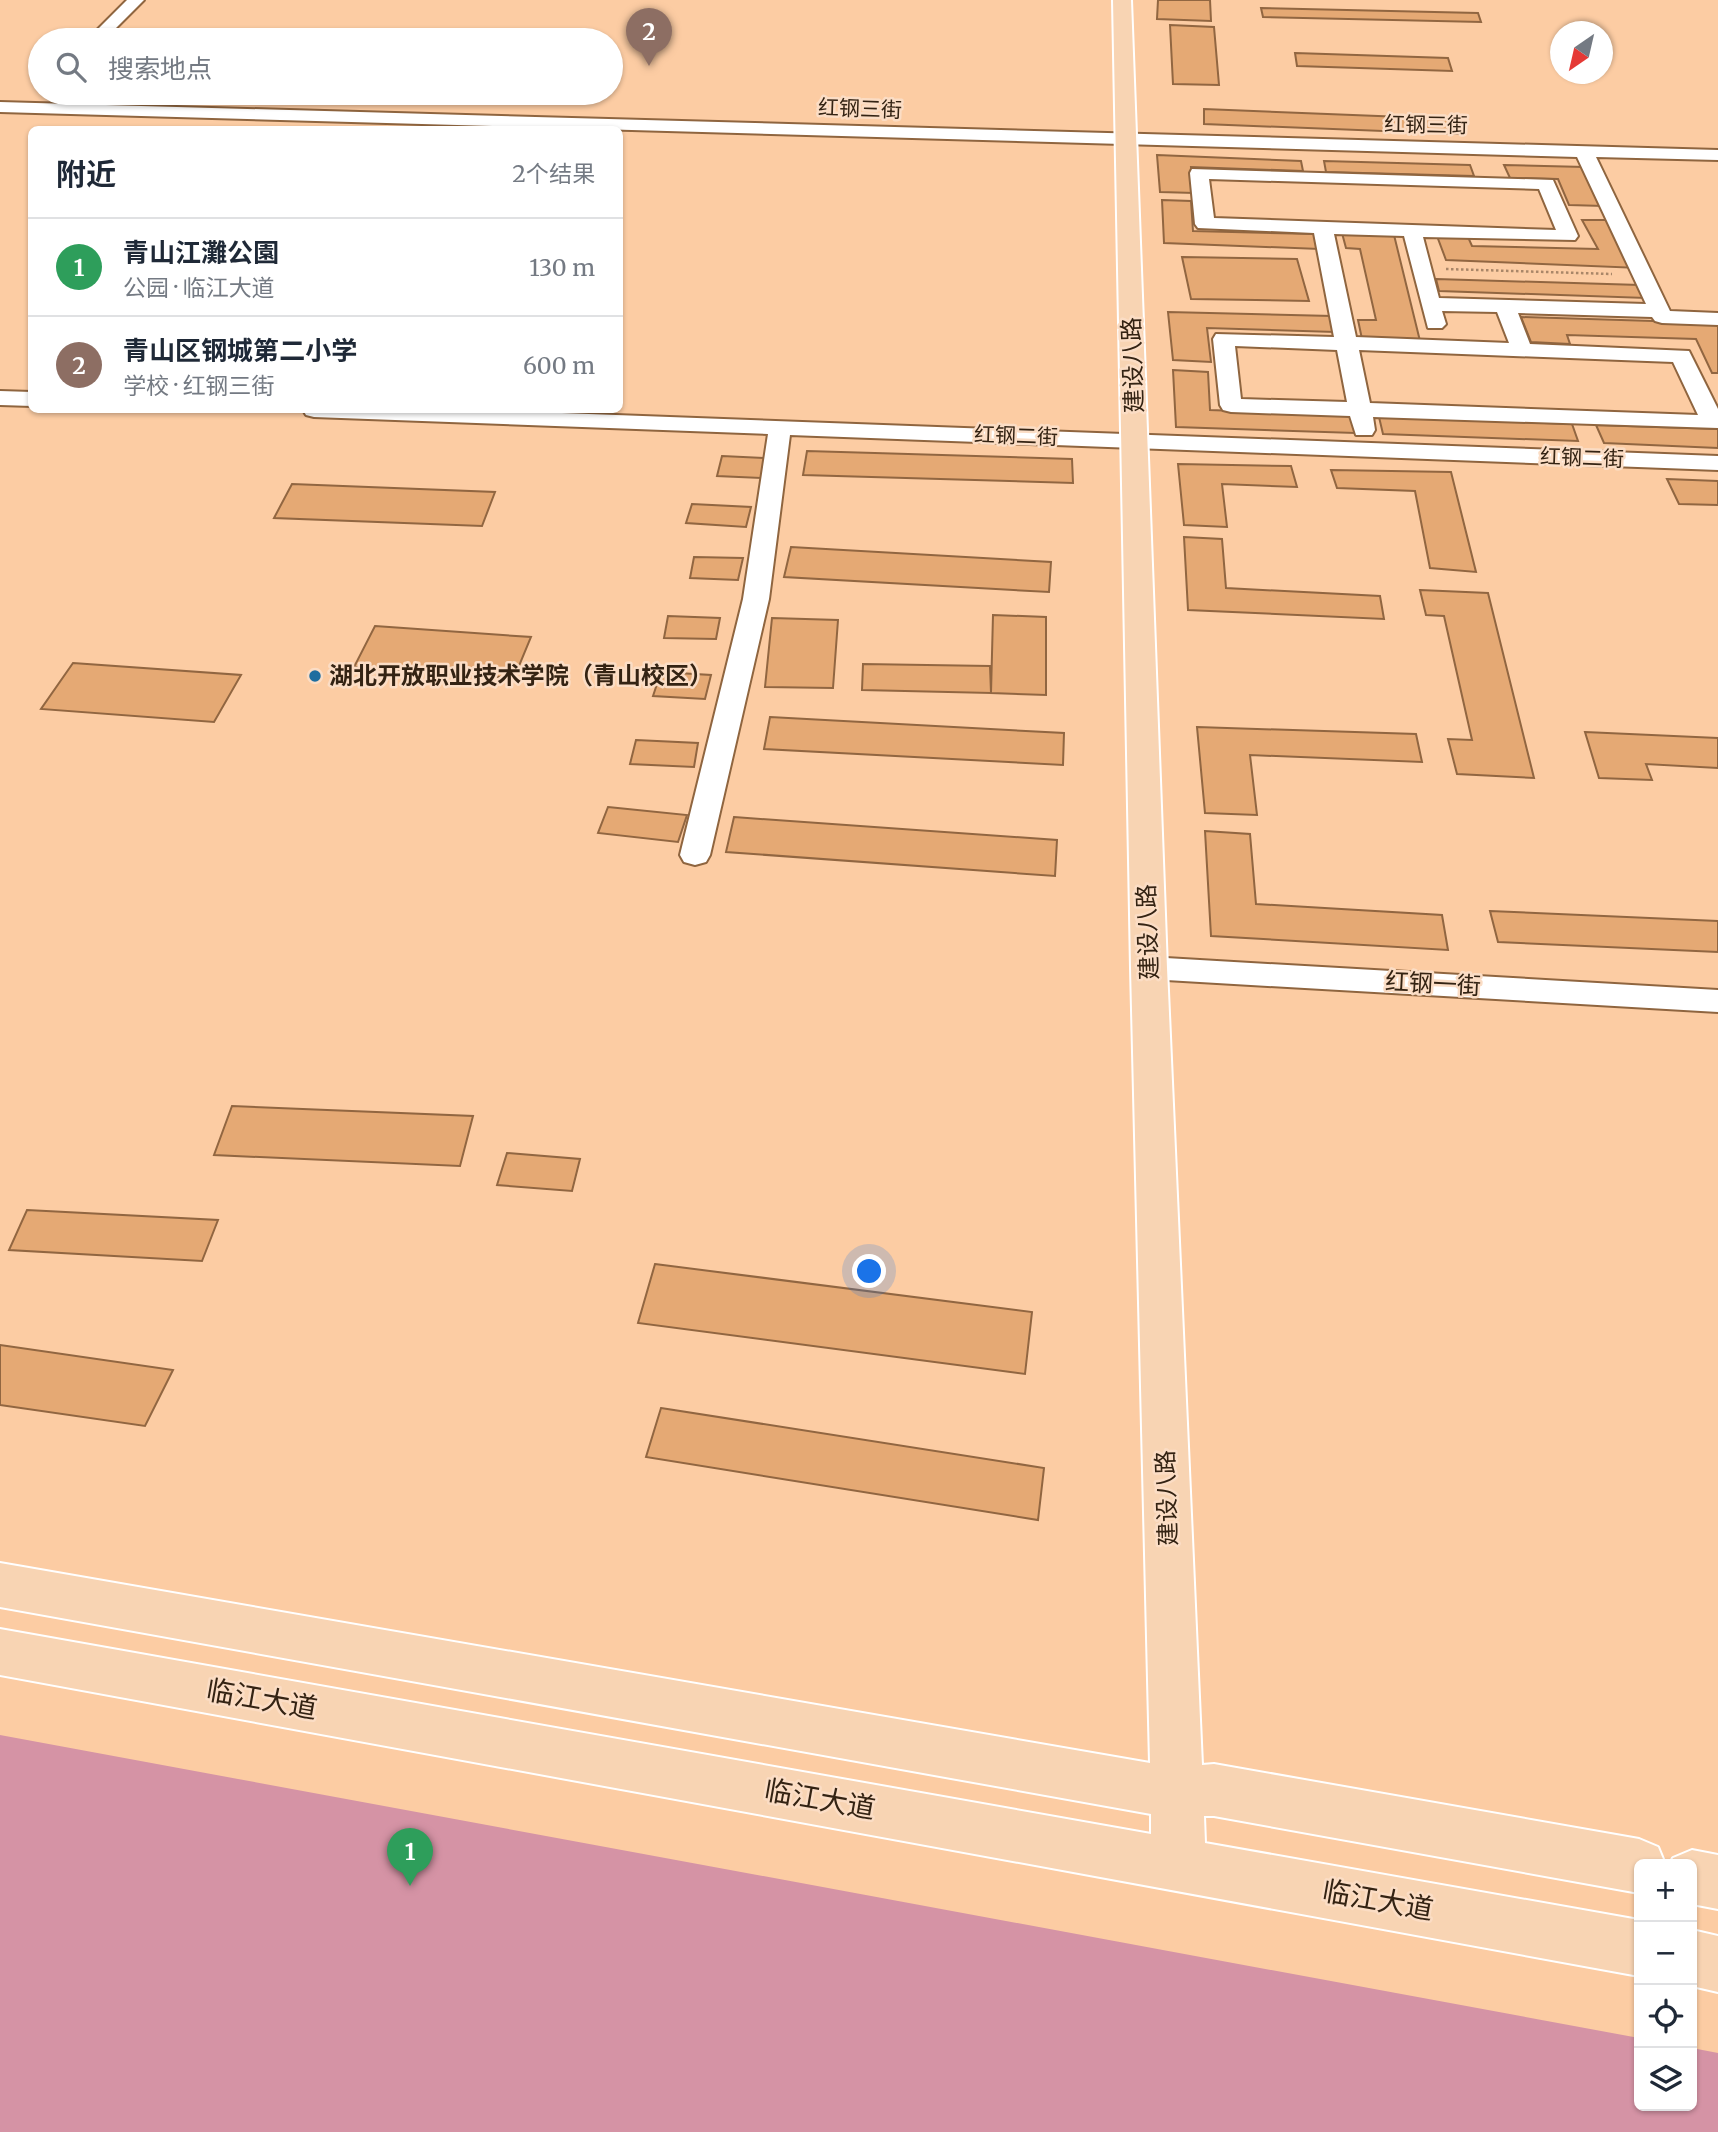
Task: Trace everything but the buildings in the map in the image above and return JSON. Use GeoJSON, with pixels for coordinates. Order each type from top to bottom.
{"type":"FeatureCollection","features":[{"type":"Feature","properties":{"kind":"main road","name":"建设八路"},"geometry":{"type":"LineString","coordinates":[[1122,0],[1149,968],[1179,1863]]}},
{"type":"Feature","properties":{"kind":"main road"},"geometry":{"type":"LineString","coordinates":[[0,1586],[1177,1793],[1214,1790],[1634,1865]]}},
{"type":"Feature","properties":{"kind":"main road","name":"临江大道"},"geometry":{"type":"LineString","coordinates":[[0,1652],[1634,1947]]}},
{"type":"Feature","properties":{"kind":"main road"},"geometry":{"type":"LineString","coordinates":[[1697,1878],[1718,1882]]}},
{"type":"Feature","properties":{"kind":"main road"},"geometry":{"type":"LineString","coordinates":[[1697,1959],[1718,1964]]}},
{"type":"Feature","properties":{"kind":"street"},"geometry":{"type":"LineString","coordinates":[[107,28],[136,0]]}},
{"type":"Feature","properties":{"kind":"street"},"geometry":{"type":"LineString","coordinates":[[9,126],[30,105]]}},
{"type":"Feature","properties":{"kind":"street","name":"红钢三街"},"geometry":{"type":"LineString","coordinates":[[0,107],[1718,155]]}},
{"type":"Feature","properties":{"kind":"street"},"geometry":{"type":"LineString","coordinates":[[1308,145],[1316,177]]}},
{"type":"Feature","properties":{"kind":"street"},"geometry":{"type":"LineString","coordinates":[[1485,149],[1494,183]]}},
{"type":"Feature","properties":{"kind":"street"},"geometry":{"type":"LineString","coordinates":[[1584,152],[1662,317],[1718,319]]}},
{"type":"Feature","properties":{"kind":"street"},"geometry":{"type":"LineString","coordinates":[[1199,173],[1316,177],[1546,184],[1568,236],[1205,224],[1199,173]]}},
{"type":"Feature","properties":{"kind":"street"},"geometry":{"type":"LineString","coordinates":[[1557,210],[1613,212]]}},
{"type":"Feature","properties":{"kind":"street"},"geometry":{"type":"LineString","coordinates":[[1324,228],[1368,449]]}},
{"type":"Feature","properties":{"kind":"street"},"geometry":{"type":"LineString","coordinates":[[1412,231],[1441,347]]}},
{"type":"Feature","properties":{"kind":"street"},"geometry":{"type":"LineString","coordinates":[[1430,304],[1660,311]]}},
{"type":"Feature","properties":{"kind":"street"},"geometry":{"type":"LineString","coordinates":[[1505,307],[1522,350]]}},
{"type":"Feature","properties":{"kind":"street"},"geometry":{"type":"LineString","coordinates":[[1224,339],[1346,343],[1681,356],[1713,422],[1231,405],[1224,339]]}},
{"type":"Feature","properties":{"kind":"street"},"geometry":{"type":"LineString","coordinates":[[1692,378],[1718,379]]}},
{"type":"Feature","properties":{"kind":"street"},"geometry":{"type":"LineString","coordinates":[[0,398],[28,399]]}},
{"type":"Feature","properties":{"kind":"street","name":"红钢二街"},"geometry":{"type":"LineString","coordinates":[[396,413],[1718,463]]}},
{"type":"Feature","properties":{"kind":"street"},"geometry":{"type":"LineString","coordinates":[[1585,418],[1598,458]]}},
{"type":"Feature","properties":{"kind":"street"},"geometry":{"type":"LineString","coordinates":[[695,855],[756,599],[780,427]]}},
{"type":"Feature","properties":{"kind":"street","name":"红钢一街"},"geometry":{"type":"LineString","coordinates":[[1149,968],[1718,1001]]}},
{"type":"Feature","properties":{"kind":"path"},"geometry":{"type":"LineString","coordinates":[[1421,268],[1642,275]]}},
{"type":"Feature","properties":{"kind":"shaded area"},"geometry":{"type":"Polygon","coordinates":[[[0,1735],[1634,2037],[1634,2111],[1697,2111],[1697,2049],[1718,2053],[1718,2132],[0,2132],[0,1735]]]}},
{"type":"Feature","properties":{"kind":"place","name":"青山区钢城第二小学"},"geometry":{"type":"Point","coordinates":[649,66]}},
{"type":"Feature","properties":{"kind":"place","name":"湖北开放职业技术学院（青山校区）"},"geometry":{"type":"Point","coordinates":[315,676]}},
{"type":"Feature","properties":{"kind":"place","name":"青山江灘公園"},"geometry":{"type":"Point","coordinates":[410,1886]}}]}
